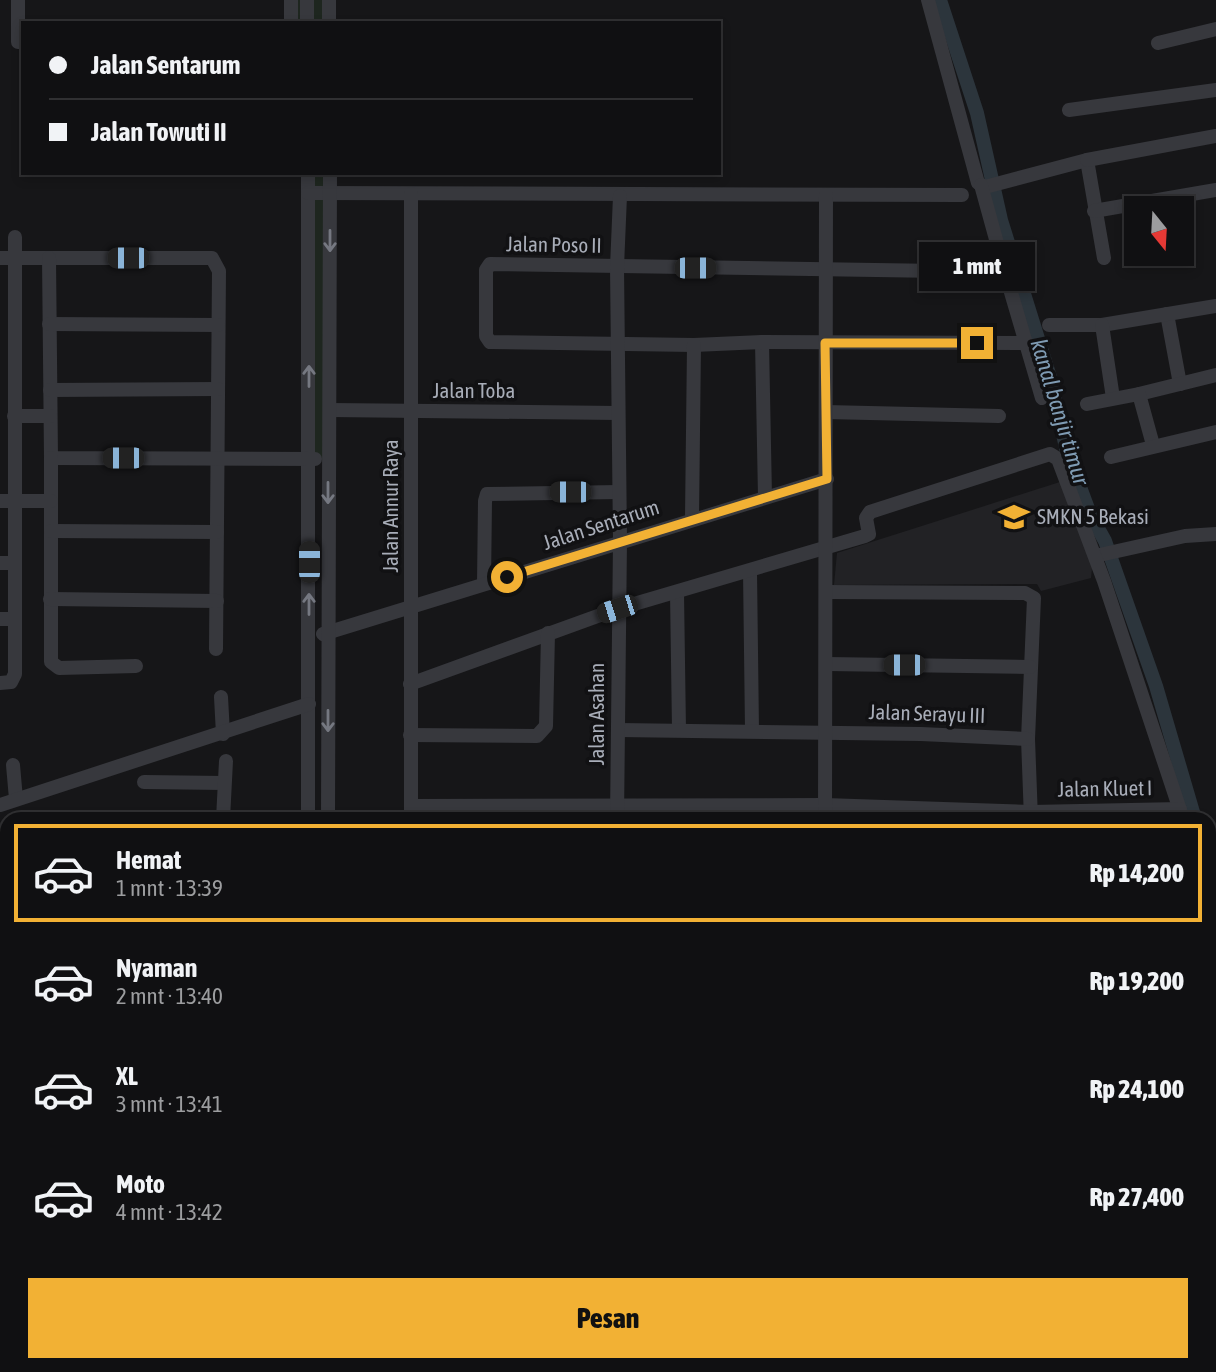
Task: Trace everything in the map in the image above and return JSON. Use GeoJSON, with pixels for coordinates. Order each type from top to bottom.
{"type":"FeatureCollection","features":[{"type":"Feature","properties":{"kind":"street"},"geometry":{"type":"LineString","coordinates":[[18,0],[18,42],[21,42]]}},
{"type":"Feature","properties":{"kind":"street"},"geometry":{"type":"LineString","coordinates":[[291,0],[291,21]]}},
{"type":"Feature","properties":{"kind":"street"},"geometry":{"type":"LineString","coordinates":[[307,0],[307,21]]}},
{"type":"Feature","properties":{"kind":"street"},"geometry":{"type":"LineString","coordinates":[[329,0],[329,21]]}},
{"type":"Feature","properties":{"kind":"street"},"geometry":{"type":"LineString","coordinates":[[928,0],[972,167],[983,186],[1041,398]]}},
{"type":"Feature","properties":{"kind":"street"},"geometry":{"type":"LineString","coordinates":[[1158,43],[1216,29]]}},
{"type":"Feature","properties":{"kind":"street"},"geometry":{"type":"LineString","coordinates":[[1069,110],[1216,90]]}},
{"type":"Feature","properties":{"kind":"street"},"geometry":{"type":"LineString","coordinates":[[983,186],[1087,160],[1216,136]]}},
{"type":"Feature","properties":{"kind":"street"},"geometry":{"type":"LineString","coordinates":[[1087,160],[1104,258]]}},
{"type":"Feature","properties":{"kind":"street"},"geometry":{"type":"LineString","coordinates":[[308,175],[308,812]]}},
{"type":"Feature","properties":{"kind":"street"},"geometry":{"type":"LineString","coordinates":[[328,812],[330,175]]}},
{"type":"Feature","properties":{"kind":"street"},"geometry":{"type":"LineString","coordinates":[[1094,211],[1216,190]]}},
{"type":"Feature","properties":{"kind":"street"},"geometry":{"type":"LineString","coordinates":[[308,193],[962,195]]}},
{"type":"Feature","properties":{"kind":"street","name":"Jalan Annur Raya"},"geometry":{"type":"LineString","coordinates":[[411,194],[411,812]]}},
{"type":"Feature","properties":{"kind":"street"},"geometry":{"type":"LineString","coordinates":[[825,812],[826,195]]}},
{"type":"Feature","properties":{"kind":"street","name":"Jalan Asahan"},"geometry":{"type":"LineString","coordinates":[[617,812],[617,609],[620,540],[617,267],[620,196]]}},
{"type":"Feature","properties":{"kind":"street"},"geometry":{"type":"LineString","coordinates":[[0,683],[11,682],[15,674],[7,619],[8,563],[15,501],[14,416],[7,385],[7,258],[15,237]]}},
{"type":"Feature","properties":{"kind":"street"},"geometry":{"type":"LineString","coordinates":[[7,258],[212,258],[219,271],[216,649]]}},
{"type":"Feature","properties":{"kind":"street"},"geometry":{"type":"LineString","coordinates":[[49,258],[50,657],[53,666],[136,666]]}},
{"type":"Feature","properties":{"kind":"street","name":"Jalan Poso II"},"geometry":{"type":"LineString","coordinates":[[617,267],[488,265],[486,336],[490,342],[617,342]]}},
{"type":"Feature","properties":{"kind":"street"},"geometry":{"type":"LineString","coordinates":[[617,267],[1005,272]]}},
{"type":"Feature","properties":{"kind":"street"},"geometry":{"type":"LineString","coordinates":[[1049,325],[1102,325],[1216,306]]}},
{"type":"Feature","properties":{"kind":"street"},"geometry":{"type":"LineString","coordinates":[[1167,314],[1180,384]]}},
{"type":"Feature","properties":{"kind":"street"},"geometry":{"type":"LineString","coordinates":[[49,324],[218,325]]}},
{"type":"Feature","properties":{"kind":"street"},"geometry":{"type":"LineString","coordinates":[[1102,325],[1113,398]]}},
{"type":"Feature","properties":{"kind":"street"},"geometry":{"type":"LineString","coordinates":[[617,342],[694,345],[762,342],[1026,343]]}},
{"type":"Feature","properties":{"kind":"street"},"geometry":{"type":"LineString","coordinates":[[762,342],[765,497]]}},
{"type":"Feature","properties":{"kind":"street"},"geometry":{"type":"LineString","coordinates":[[692,518],[694,345]]}},
{"type":"Feature","properties":{"kind":"street"},"geometry":{"type":"LineString","coordinates":[[1087,404],[1216,375]]}},
{"type":"Feature","properties":{"kind":"street"},"geometry":{"type":"LineString","coordinates":[[50,390],[218,388]]}},
{"type":"Feature","properties":{"kind":"street"},"geometry":{"type":"LineString","coordinates":[[1139,394],[1153,445]]}},
{"type":"Feature","properties":{"kind":"street","name":"Jalan Toba"},"geometry":{"type":"LineString","coordinates":[[330,410],[618,413]]}},
{"type":"Feature","properties":{"kind":"street"},"geometry":{"type":"LineString","coordinates":[[827,412],[999,416]]}},
{"type":"Feature","properties":{"kind":"street"},"geometry":{"type":"LineString","coordinates":[[14,416],[50,416]]}},
{"type":"Feature","properties":{"kind":"street"},"geometry":{"type":"LineString","coordinates":[[1111,457],[1216,432]]}},
{"type":"Feature","properties":{"kind":"street"},"geometry":{"type":"LineString","coordinates":[[410,684],[617,609],[869,534],[866,518],[870,512],[1050,454],[1058,459],[1102,554],[1180,812]]}},
{"type":"Feature","properties":{"kind":"street"},"geometry":{"type":"LineString","coordinates":[[51,458],[328,459]]}},
{"type":"Feature","properties":{"kind":"street","name":"Jalan Sentarum"},"geometry":{"type":"LineString","coordinates":[[309,639],[620,540],[827,479]]}},
{"type":"Feature","properties":{"kind":"street"},"geometry":{"type":"LineString","coordinates":[[484,584],[487,494],[619,492]]}},
{"type":"Feature","properties":{"kind":"street"},"geometry":{"type":"LineString","coordinates":[[0,501],[51,501]]}},
{"type":"Feature","properties":{"kind":"street"},"geometry":{"type":"LineString","coordinates":[[51,531],[217,532]]}},
{"type":"Feature","properties":{"kind":"street"},"geometry":{"type":"LineString","coordinates":[[1102,554],[1185,536],[1216,534]]}},
{"type":"Feature","properties":{"kind":"street"},"geometry":{"type":"LineString","coordinates":[[750,571],[752,732]]}},
{"type":"Feature","properties":{"kind":"street"},"geometry":{"type":"LineString","coordinates":[[826,592],[1031,594],[1036,601],[1030,667],[1028,739],[1031,812]]}},
{"type":"Feature","properties":{"kind":"street"},"geometry":{"type":"LineString","coordinates":[[677,593],[679,730]]}},
{"type":"Feature","properties":{"kind":"street"},"geometry":{"type":"LineString","coordinates":[[50,599],[217,601]]}},
{"type":"Feature","properties":{"kind":"street"},"geometry":{"type":"LineString","coordinates":[[410,735],[537,736],[543,733],[546,726],[548,633]]}},
{"type":"Feature","properties":{"kind":"street"},"geometry":{"type":"LineString","coordinates":[[827,664],[1030,667]]}},
{"type":"Feature","properties":{"kind":"street"},"geometry":{"type":"LineString","coordinates":[[221,697],[223,734]]}},
{"type":"Feature","properties":{"kind":"street"},"geometry":{"type":"LineString","coordinates":[[0,805],[309,704]]}},
{"type":"Feature","properties":{"kind":"street","name":"Jalan Serayu III"},"geometry":{"type":"LineString","coordinates":[[619,730],[921,734],[1028,739]]}},
{"type":"Feature","properties":{"kind":"street"},"geometry":{"type":"LineString","coordinates":[[223,812],[226,761]]}},
{"type":"Feature","properties":{"kind":"street"},"geometry":{"type":"LineString","coordinates":[[13,765],[16,799]]}},
{"type":"Feature","properties":{"kind":"street"},"geometry":{"type":"LineString","coordinates":[[144,782],[225,783]]}},
{"type":"Feature","properties":{"kind":"shaded area"},"geometry":{"type":"Polygon","coordinates":[[[291,0],[329,0],[329,21],[291,21],[291,0]]]}},
{"type":"Feature","properties":{"kind":"shaded area"},"geometry":{"type":"Polygon","coordinates":[[[308,175],[330,175],[328,459],[308,459],[308,175]]]}},
{"type":"Feature","properties":{"kind":"shaded area","name":"SMKN 5 Bekasi"},"geometry":{"type":"Polygon","coordinates":[[[1063,481],[1093,558],[1091,578],[1041,591],[1037,584],[834,585],[837,553],[1063,481]]]}},
{"type":"Feature","properties":{"kind":"waterway","name":"kanal banjir timur"},"geometry":{"type":"LineString","coordinates":[[940,0],[977,113],[1001,220],[1050,377],[1067,452],[1090,514],[1105,541],[1156,686],[1193,812]]}},
{"type":"Feature","properties":{"kind":"place","name":"SMKN 5 Bekasi"},"geometry":{"type":"Point","coordinates":[1014,517]}},
{"type":"Feature","properties":{"kind":"route"},"geometry":{"type":"LineString","coordinates":[[507,577],[692,518],[827,479],[825,343],[977,343]]}}]}
